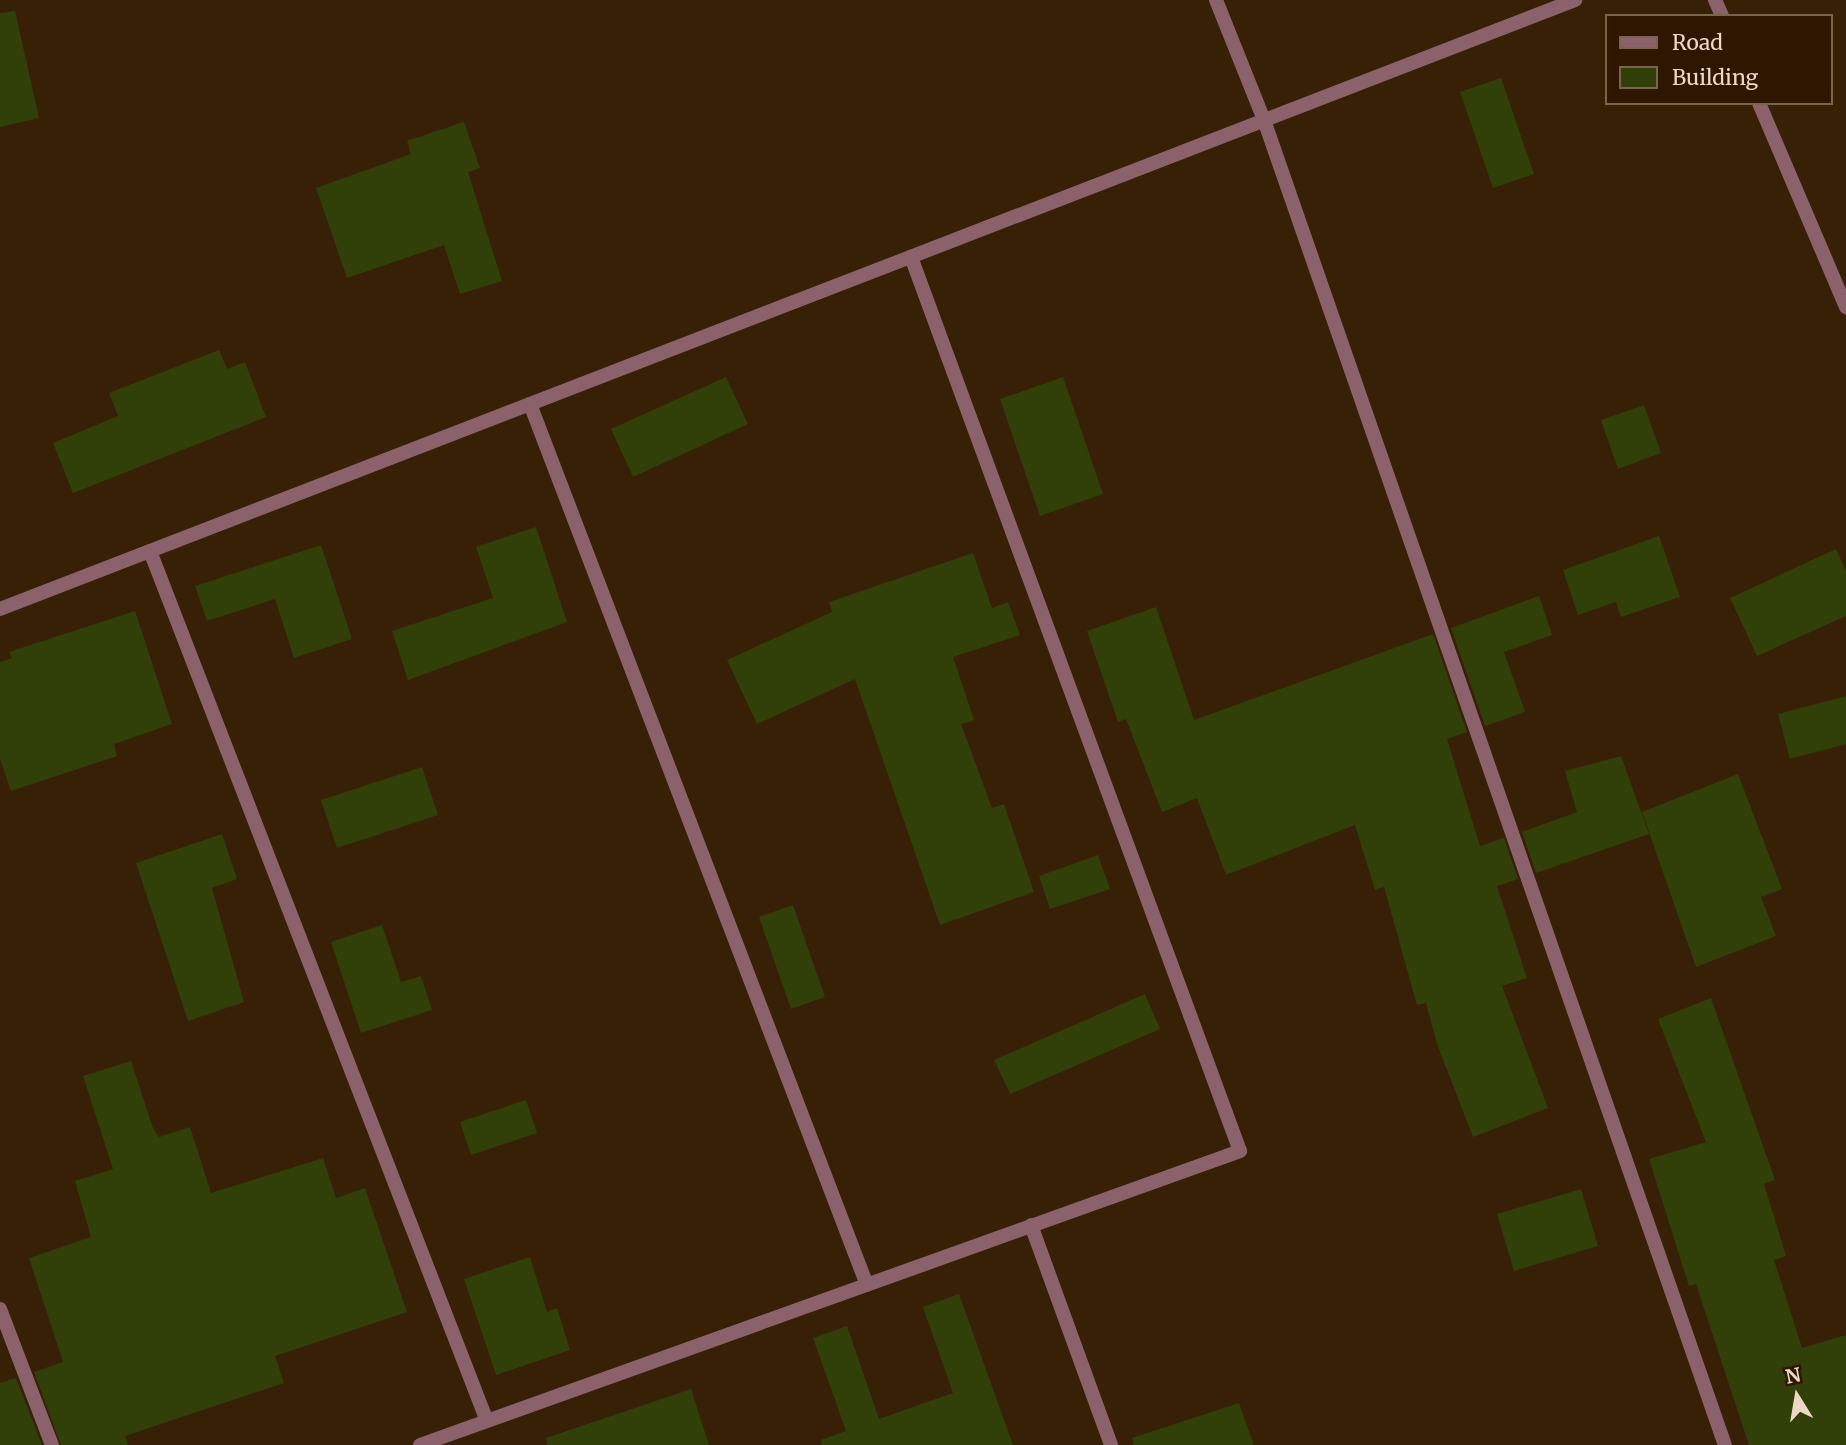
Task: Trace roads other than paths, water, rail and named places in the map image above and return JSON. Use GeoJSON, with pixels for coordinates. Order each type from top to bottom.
{"type":"FeatureCollection","features":[{"type":"Feature","properties":{"kind":"street"},"geometry":{"type":"LineString","coordinates":[[1216,0],[1264,120],[1726,1445]]}},
{"type":"Feature","properties":{"kind":"street"},"geometry":{"type":"LineString","coordinates":[[0,609],[1575,0]]}},
{"type":"Feature","properties":{"kind":"street"},"geometry":{"type":"LineString","coordinates":[[1760,105],[1846,307]]}},
{"type":"Feature","properties":{"kind":"street"},"geometry":{"type":"LineString","coordinates":[[419,1445],[1240,1151],[911,257]]}},
{"type":"Feature","properties":{"kind":"street"},"geometry":{"type":"LineString","coordinates":[[530,404],[867,1285]]}},
{"type":"Feature","properties":{"kind":"street"},"geometry":{"type":"LineString","coordinates":[[150,551],[487,1421]]}},
{"type":"Feature","properties":{"kind":"street"},"geometry":{"type":"LineString","coordinates":[[1031,1225],[1111,1445]]}},
{"type":"Feature","properties":{"kind":"street"},"geometry":{"type":"LineString","coordinates":[[0,1309],[52,1445]]}}]}
